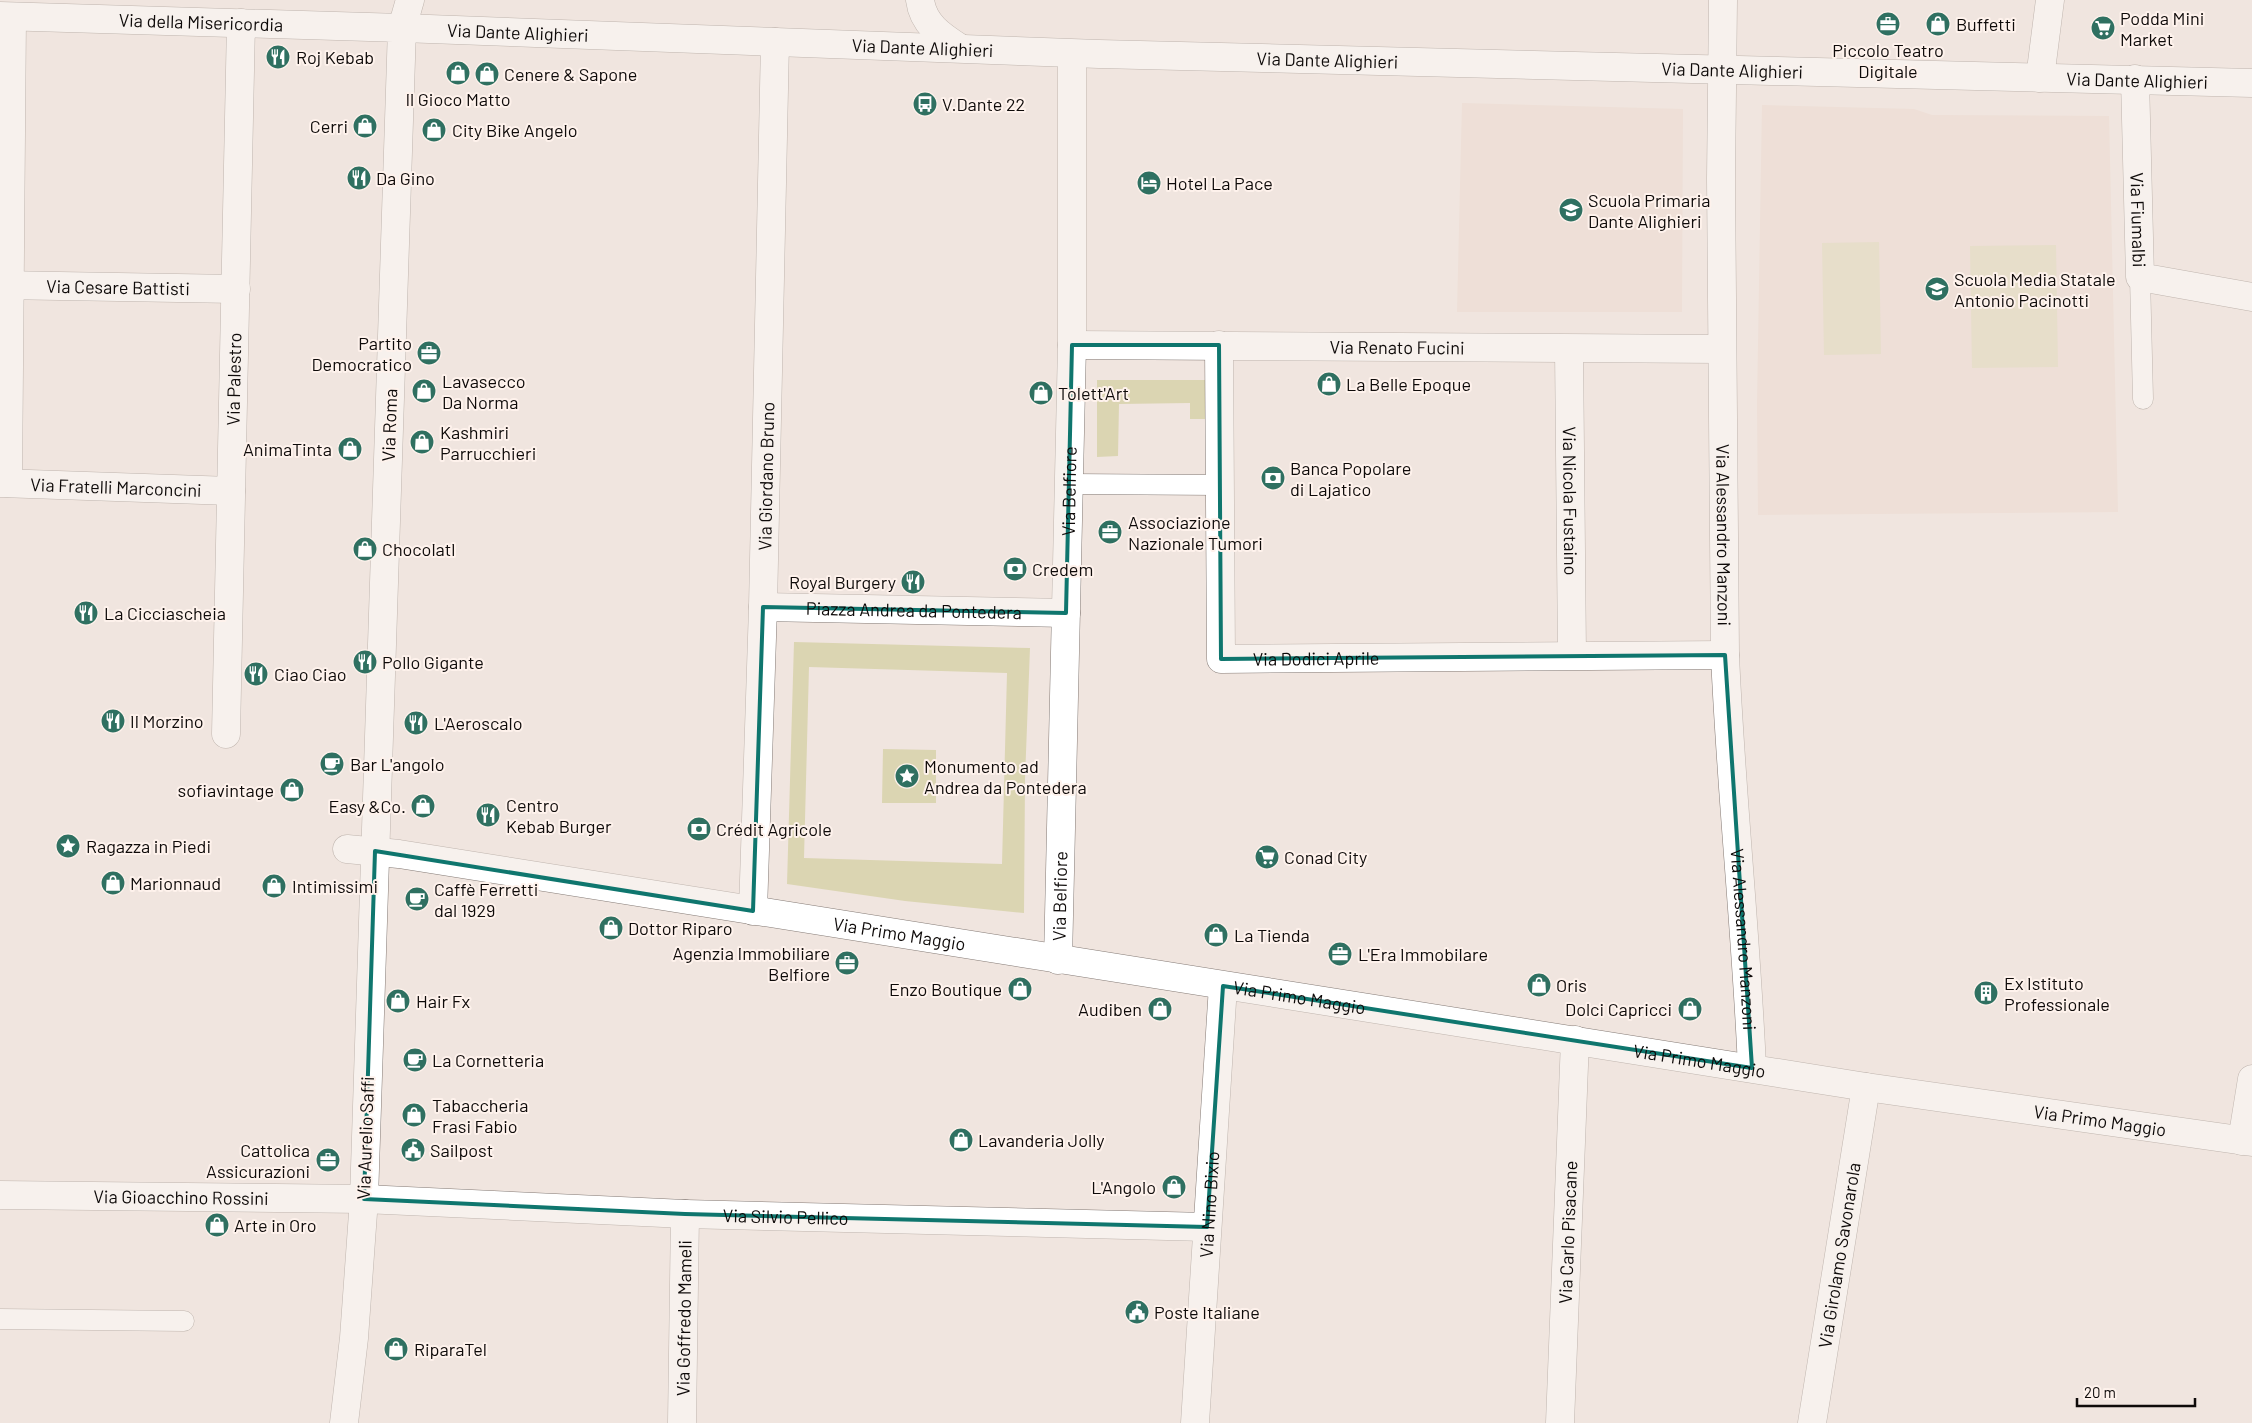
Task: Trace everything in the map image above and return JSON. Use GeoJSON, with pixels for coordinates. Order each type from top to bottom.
{"type":"FeatureCollection","features":[{"type":"Feature","properties":{"kind":"street","name":"Via Roma"},"geometry":{"type":"LineString","coordinates":[[375,851],[402,28],[410,0]]}},
{"type":"Feature","properties":{"kind":"street"},"geometry":{"type":"LineString","coordinates":[[920,0],[928,24],[941,36],[960,48]]}},
{"type":"Feature","properties":{"kind":"street","name":"Via Alessandro Manzoni"},"geometry":{"type":"LineString","coordinates":[[1723,0],[1721,71],[1725,655],[1728,732],[1748,978],[1752,1068]]}},
{"type":"Feature","properties":{"kind":"street"},"geometry":{"type":"LineString","coordinates":[[2040,78],[2050,0]]}},
{"type":"Feature","properties":{"kind":"street","name":"Via della Misericordia"},"geometry":{"type":"LineString","coordinates":[[6,17],[402,28]]}},
{"type":"Feature","properties":{"kind":"street"},"geometry":{"type":"LineString","coordinates":[[4,483],[6,17]]}},
{"type":"Feature","properties":{"kind":"street","name":"Via Palestro"},"geometry":{"type":"LineString","coordinates":[[226,734],[241,23]]}},
{"type":"Feature","properties":{"kind":"street","name":"Via Dante Alighieri"},"geometry":{"type":"LineString","coordinates":[[402,28],[960,48],[1072,54],[2252,83]]}},
{"type":"Feature","properties":{"kind":"street","name":"Via Giordano Bruno"},"geometry":{"type":"LineString","coordinates":[[754,911],[763,607],[775,42]]}},
{"type":"Feature","properties":{"kind":"street","name":"Via Belfiore"},"geometry":{"type":"LineString","coordinates":[[1058,960],[1072,345],[1072,54]]}},
{"type":"Feature","properties":{"kind":"street","name":"Via Fiumalbi"},"geometry":{"type":"LineString","coordinates":[[2135,79],[2140,277],[2252,297]]}},
{"type":"Feature","properties":{"kind":"street","name":"Via Cesare Battisti"},"geometry":{"type":"LineString","coordinates":[[6,285],[236,289]]}},
{"type":"Feature","properties":{"kind":"street","name":"Via Renato Fucini"},"geometry":{"type":"LineString","coordinates":[[1072,345],[1722,349]]}},
{"type":"Feature","properties":{"kind":"street","name":"Via Dodici Aprile"},"geometry":{"type":"LineString","coordinates":[[1219,345],[1218,485],[1221,659],[1725,655]]}},
{"type":"Feature","properties":{"kind":"street","name":"Via Nicola Fustaino"},"geometry":{"type":"LineString","coordinates":[[1569,349],[1572,655]]}},
{"type":"Feature","properties":{"kind":"street","name":"Via Fratelli Marconcini"},"geometry":{"type":"LineString","coordinates":[[4,483],[231,491]]}},
{"type":"Feature","properties":{"kind":"street","name":"Piazza Andrea da Pontedera"},"geometry":{"type":"LineString","coordinates":[[763,607],[1066,613]]}},
{"type":"Feature","properties":{"kind":"street","name":"Via Primo Maggio"},"geometry":{"type":"LineString","coordinates":[[347,848],[1866,1087],[2247,1142]]}},
{"type":"Feature","properties":{"kind":"street","name":"Via Aurelio Saffi"},"geometry":{"type":"LineString","coordinates":[[344,1423],[354,1338],[364,1199],[375,851]]}},
{"type":"Feature","properties":{"kind":"street","name":"Via Nino Bixio"},"geometry":{"type":"LineString","coordinates":[[1195,1423],[1223,986]]}},
{"type":"Feature","properties":{"kind":"street","name":"Via Carlo Pisacane"},"geometry":{"type":"LineString","coordinates":[[1560,1423],[1575,1040]]}},
{"type":"Feature","properties":{"kind":"street"},"geometry":{"type":"LineString","coordinates":[[2247,1142],[2252,1079]]}},
{"type":"Feature","properties":{"kind":"street","name":"Via Girolamo Savonarola"},"geometry":{"type":"LineString","coordinates":[[1812,1423],[1866,1087]]}},
{"type":"Feature","properties":{"kind":"street","name":"Via Gioacchino Rossini"},"geometry":{"type":"LineString","coordinates":[[0,1195],[364,1199]]}},
{"type":"Feature","properties":{"kind":"street","name":"Via Silvio Pellico"},"geometry":{"type":"LineString","coordinates":[[364,1199],[685,1214],[1207,1227]]}},
{"type":"Feature","properties":{"kind":"street","name":"Via Goffredo Mameli"},"geometry":{"type":"LineString","coordinates":[[682,1423],[685,1214]]}},
{"type":"Feature","properties":{"kind":"lane"},"geometry":{"type":"LineString","coordinates":[[2140,277],[2143,399]]}},
{"type":"Feature","properties":{"kind":"lane"},"geometry":{"type":"LineString","coordinates":[[1069,484],[1218,485]]}},
{"type":"Feature","properties":{"kind":"lane"},"geometry":{"type":"LineString","coordinates":[[0,1319],[184,1321]]}},
{"type":"Feature","properties":{"kind":"highlighted area"},"geometry":{"type":"Polygon","coordinates":[[[1072,345],[1219,345],[1221,659],[1725,655],[1752,1068],[1223,986],[1207,1227],[685,1214],[364,1199],[375,851],[753,911],[763,607],[1066,613],[1072,345]]]}},
{"type":"Feature","properties":{"kind":"shaded area","name":"Scuola Primaria Dante Alighieri"},"geometry":{"type":"Polygon","coordinates":[[[1462,103],[1683,109],[1682,312],[1457,312],[1462,103]]]}},
{"type":"Feature","properties":{"kind":"shaded area","name":"Scuola Media Statale Antonio Pacinotti"},"geometry":{"type":"Polygon","coordinates":[[[1762,105],[1914,109],[1932,115],[2109,116],[2118,512],[1758,515],[1757,405],[1762,105]]]}},
{"type":"Feature","properties":{"kind":"shaded area"},"geometry":{"type":"Polygon","coordinates":[[[1879,242],[1881,354],[1824,355],[1822,243],[1879,242]]]}},
{"type":"Feature","properties":{"kind":"shaded area"},"geometry":{"type":"Polygon","coordinates":[[[2056,245],[2058,367],[1972,368],[1970,246],[2056,245]]]}},
{"type":"Feature","properties":{"kind":"shaded area"},"geometry":{"type":"Polygon","coordinates":[[[1097,380],[1210,380],[1210,419],[1190,419],[1190,403],[1119,404],[1118,456],[1097,457],[1097,380]]]}},
{"type":"Feature","properties":{"kind":"shaded area"},"geometry":{"type":"Polygon","coordinates":[[[794,642],[1030,648],[1025,779],[1024,913],[905,901],[787,884],[794,642]],[[809,667],[804,858],[1002,864],[1007,673],[809,667]]]}},
{"type":"Feature","properties":{"kind":"shaded area"},"geometry":{"type":"Polygon","coordinates":[[[883,749],[936,750],[936,803],[882,803],[883,749]]]}},
{"type":"Feature","properties":{"kind":"place","name":"Piccolo Teatro Digitale"},"geometry":{"type":"Point","coordinates":[1888,24]}},
{"type":"Feature","properties":{"kind":"place","name":"Buffetti"},"geometry":{"type":"Point","coordinates":[1938,24]}},
{"type":"Feature","properties":{"kind":"place","name":"Podda Mini Market"},"geometry":{"type":"Point","coordinates":[2103,28]}},
{"type":"Feature","properties":{"kind":"place","name":"Roj Kebab"},"geometry":{"type":"Point","coordinates":[278,57]}},
{"type":"Feature","properties":{"kind":"place","name":"Il Gioco Matto"},"geometry":{"type":"Point","coordinates":[458,73]}},
{"type":"Feature","properties":{"kind":"place","name":"Cenere & Sapone"},"geometry":{"type":"Point","coordinates":[487,74]}},
{"type":"Feature","properties":{"kind":"place","name":"V.Dante 22"},"geometry":{"type":"Point","coordinates":[925,104]}},
{"type":"Feature","properties":{"kind":"place","name":"Cerri"},"geometry":{"type":"Point","coordinates":[365,126]}},
{"type":"Feature","properties":{"kind":"place","name":"City Bike Angelo"},"geometry":{"type":"Point","coordinates":[434,130]}},
{"type":"Feature","properties":{"kind":"place","name":"Da Gino"},"geometry":{"type":"Point","coordinates":[359,178]}},
{"type":"Feature","properties":{"kind":"place","name":"Hotel La Pace"},"geometry":{"type":"Point","coordinates":[1149,183]}},
{"type":"Feature","properties":{"kind":"place","name":"Scuola Primaria Dante Alighieri"},"geometry":{"type":"Point","coordinates":[1571,210]}},
{"type":"Feature","properties":{"kind":"place","name":"Scuola Media Statale Antonio Pacinotti"},"geometry":{"type":"Point","coordinates":[1937,289]}},
{"type":"Feature","properties":{"kind":"place","name":"Partito Democratico"},"geometry":{"type":"Point","coordinates":[429,353]}},
{"type":"Feature","properties":{"kind":"place","name":"La Belle Epoque"},"geometry":{"type":"Point","coordinates":[1329,384]}},
{"type":"Feature","properties":{"kind":"place","name":"Lavasecco Da Norma"},"geometry":{"type":"Point","coordinates":[424,391]}},
{"type":"Feature","properties":{"kind":"place","name":"Tolett'Art"},"geometry":{"type":"Point","coordinates":[1041,393]}},
{"type":"Feature","properties":{"kind":"place","name":"Kashmiri Parrucchieri"},"geometry":{"type":"Point","coordinates":[422,442]}},
{"type":"Feature","properties":{"kind":"place","name":"AnimaTinta"},"geometry":{"type":"Point","coordinates":[350,449]}},
{"type":"Feature","properties":{"kind":"place","name":"Banca Popolare di Lajatico"},"geometry":{"type":"Point","coordinates":[1273,478]}},
{"type":"Feature","properties":{"kind":"place","name":"Associazione Nazionale Tumori"},"geometry":{"type":"Point","coordinates":[1110,532]}},
{"type":"Feature","properties":{"kind":"place","name":"Chocolatl"},"geometry":{"type":"Point","coordinates":[365,549]}},
{"type":"Feature","properties":{"kind":"place","name":"Credem"},"geometry":{"type":"Point","coordinates":[1015,569]}},
{"type":"Feature","properties":{"kind":"place","name":"Royal Burgery"},"geometry":{"type":"Point","coordinates":[913,582]}},
{"type":"Feature","properties":{"kind":"place","name":"La Cicciascheia"},"geometry":{"type":"Point","coordinates":[86,613]}},
{"type":"Feature","properties":{"kind":"place","name":"Pollo Gigante"},"geometry":{"type":"Point","coordinates":[365,662]}},
{"type":"Feature","properties":{"kind":"place","name":"Ciao Ciao"},"geometry":{"type":"Point","coordinates":[256,674]}},
{"type":"Feature","properties":{"kind":"place","name":"Il Morzino"},"geometry":{"type":"Point","coordinates":[113,721]}},
{"type":"Feature","properties":{"kind":"place","name":"L'Aeroscalo"},"geometry":{"type":"Point","coordinates":[416,723]}},
{"type":"Feature","properties":{"kind":"place","name":"Bar L'angolo"},"geometry":{"type":"Point","coordinates":[332,764]}},
{"type":"Feature","properties":{"kind":"place","name":"Monumento ad Andrea da Pontedera"},"geometry":{"type":"Point","coordinates":[907,776]}},
{"type":"Feature","properties":{"kind":"place","name":"sofiavintage"},"geometry":{"type":"Point","coordinates":[292,790]}},
{"type":"Feature","properties":{"kind":"place","name":"Easy &Co."},"geometry":{"type":"Point","coordinates":[423,806]}},
{"type":"Feature","properties":{"kind":"place","name":"Centro Kebab Burger"},"geometry":{"type":"Point","coordinates":[488,815]}},
{"type":"Feature","properties":{"kind":"place","name":"Crédit Agricole"},"geometry":{"type":"Point","coordinates":[699,829]}},
{"type":"Feature","properties":{"kind":"place","name":"Ragazza in Piedi"},"geometry":{"type":"Point","coordinates":[68,846]}},
{"type":"Feature","properties":{"kind":"place","name":"Conad City"},"geometry":{"type":"Point","coordinates":[1267,857]}},
{"type":"Feature","properties":{"kind":"place","name":"Marionnaud"},"geometry":{"type":"Point","coordinates":[113,883]}},
{"type":"Feature","properties":{"kind":"place","name":"Intimissimi"},"geometry":{"type":"Point","coordinates":[274,886]}},
{"type":"Feature","properties":{"kind":"place","name":"Caffè Ferretti dal 1929"},"geometry":{"type":"Point","coordinates":[417,899]}},
{"type":"Feature","properties":{"kind":"place","name":"Dottor Riparo"},"geometry":{"type":"Point","coordinates":[611,928]}},
{"type":"Feature","properties":{"kind":"place","name":"La Tienda"},"geometry":{"type":"Point","coordinates":[1216,935]}},
{"type":"Feature","properties":{"kind":"place","name":"L'Era Immobilare"},"geometry":{"type":"Point","coordinates":[1340,954]}},
{"type":"Feature","properties":{"kind":"place","name":"Agenzia Immobiliare Belfiore"},"geometry":{"type":"Point","coordinates":[847,963]}},
{"type":"Feature","properties":{"kind":"place","name":"Oris"},"geometry":{"type":"Point","coordinates":[1539,985]}},
{"type":"Feature","properties":{"kind":"place","name":"Enzo Boutique"},"geometry":{"type":"Point","coordinates":[1020,989]}},
{"type":"Feature","properties":{"kind":"place","name":"Ex Istituto Professionale"},"geometry":{"type":"Point","coordinates":[1986,993]}},
{"type":"Feature","properties":{"kind":"place","name":"Hair Fx"},"geometry":{"type":"Point","coordinates":[398,1001]}},
{"type":"Feature","properties":{"kind":"place","name":"Audiben"},"geometry":{"type":"Point","coordinates":[1160,1009]}},
{"type":"Feature","properties":{"kind":"place","name":"Dolci Capricci"},"geometry":{"type":"Point","coordinates":[1690,1009]}},
{"type":"Feature","properties":{"kind":"place","name":"La Cornetteria"},"geometry":{"type":"Point","coordinates":[415,1060]}},
{"type":"Feature","properties":{"kind":"place","name":"Tabaccheria Frasi Fabio"},"geometry":{"type":"Point","coordinates":[414,1115]}},
{"type":"Feature","properties":{"kind":"place","name":"Lavanderia Jolly"},"geometry":{"type":"Point","coordinates":[961,1140]}},
{"type":"Feature","properties":{"kind":"place","name":"Sailpost"},"geometry":{"type":"Point","coordinates":[413,1150]}},
{"type":"Feature","properties":{"kind":"place","name":"Cattolica Assicurazioni"},"geometry":{"type":"Point","coordinates":[328,1160]}},
{"type":"Feature","properties":{"kind":"place","name":"L'Angolo"},"geometry":{"type":"Point","coordinates":[1174,1187]}},
{"type":"Feature","properties":{"kind":"place","name":"Arte in Oro"},"geometry":{"type":"Point","coordinates":[217,1225]}},
{"type":"Feature","properties":{"kind":"place","name":"Poste Italiane"},"geometry":{"type":"Point","coordinates":[1137,1312]}},
{"type":"Feature","properties":{"kind":"place","name":"RiparaTel"},"geometry":{"type":"Point","coordinates":[396,1349]}}]}
